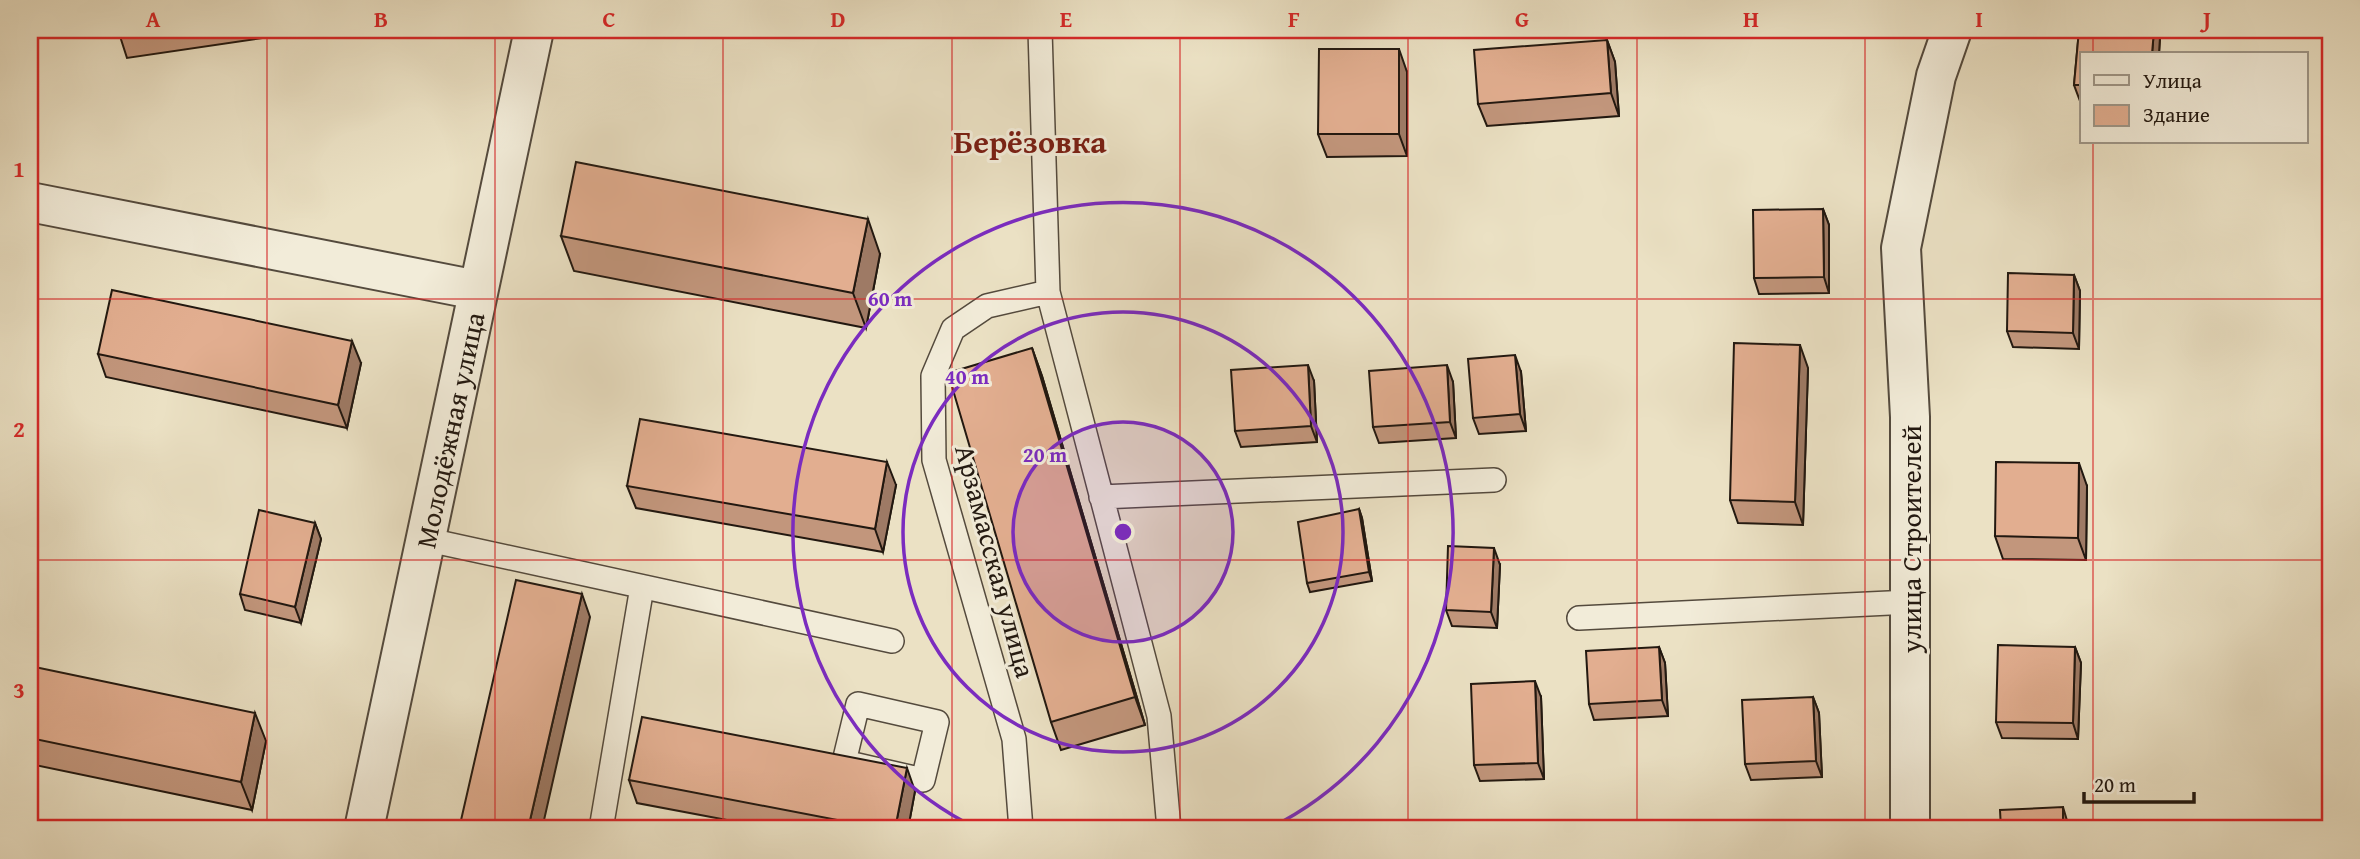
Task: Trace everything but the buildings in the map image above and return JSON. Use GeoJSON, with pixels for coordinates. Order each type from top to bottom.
{"type":"FeatureCollection","features":[{"type":"Feature","properties":{"kind":"street","name":"Молодёжная улица"},"geometry":{"type":"LineString","coordinates":[[364,829],[534,30]]}},
{"type":"Feature","properties":{"kind":"street","name":"улица Строителей"},"geometry":{"type":"LineString","coordinates":[[1910,829],[1910,417],[1901,248],[1936,76],[1952,30]]}},
{"type":"Feature","properties":{"kind":"street"},"geometry":{"type":"LineString","coordinates":[[30,202],[477,290]]}},
{"type":"Feature","properties":{"kind":"lane"},"geometry":{"type":"LineString","coordinates":[[1040,30],[1048,292],[1159,716],[1169,829]]}},
{"type":"Feature","properties":{"kind":"lane","name":"Арзамасская улица"},"geometry":{"type":"LineString","coordinates":[[1021,829],[1014,739],[934,460],[933,376],[953,328],[987,306],[1048,292]]}},
{"type":"Feature","properties":{"kind":"lane"},"geometry":{"type":"LineString","coordinates":[[1101,497],[1494,480]]}},
{"type":"Feature","properties":{"kind":"lane"},"geometry":{"type":"LineString","coordinates":[[424,539],[891,641]]}},
{"type":"Feature","properties":{"kind":"lane"},"geometry":{"type":"LineString","coordinates":[[601,829],[642,587]]}},
{"type":"Feature","properties":{"kind":"lane"},"geometry":{"type":"LineString","coordinates":[[1579,618],[1910,602]]}},
{"type":"Feature","properties":{"kind":"lane"},"geometry":{"type":"LineString","coordinates":[[619,718],[645,723]]}},
{"type":"Feature","properties":{"kind":"lane"},"geometry":{"type":"LineString","coordinates":[[818,757],[844,762]]}},
{"type":"Feature","properties":{"kind":"district","name":"Берёзовка"},"geometry":{"type":"Point","coordinates":[1030,141]}}]}
